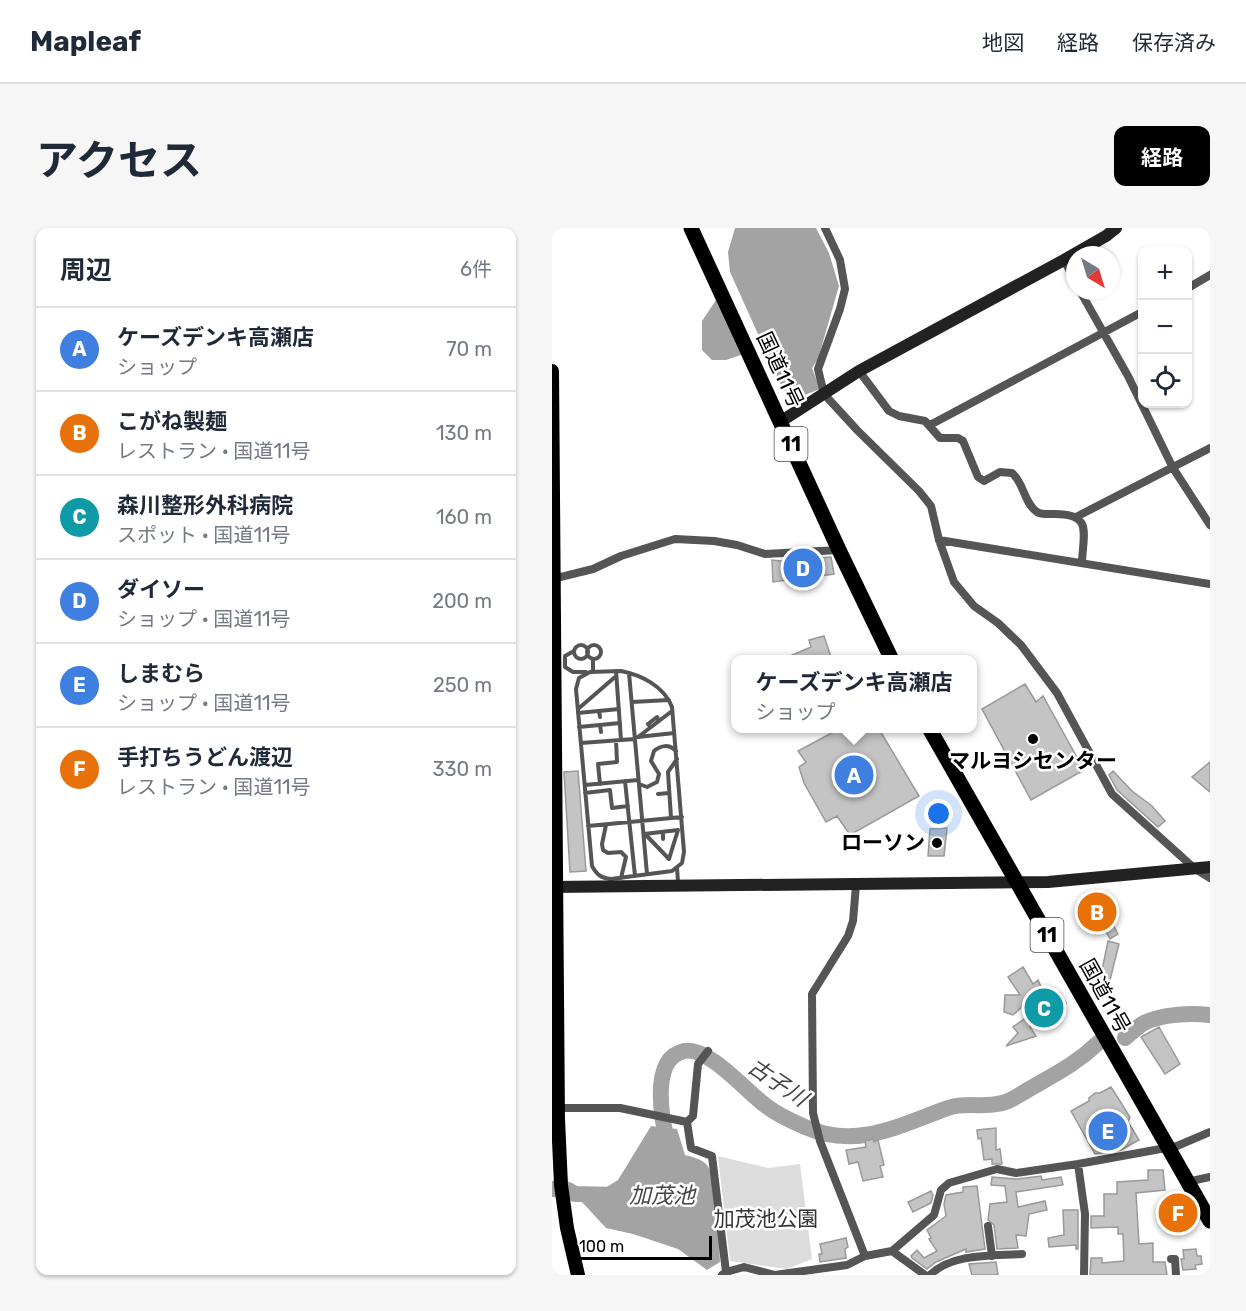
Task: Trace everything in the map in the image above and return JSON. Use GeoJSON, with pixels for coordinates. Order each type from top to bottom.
{"type":"FeatureCollection","features":[{"type":"Feature","properties":{"kind":"highway","name":"国道11号"},"geometry":{"type":"LineString","coordinates":[[691,228],[890,655]]}},
{"type":"Feature","properties":{"kind":"highway","name":"国道11号"},"geometry":{"type":"LineString","coordinates":[[931,733],[1210,1221]]}},
{"type":"Feature","properties":{"kind":"main road"},"geometry":{"type":"LineString","coordinates":[[552,372],[555,1053],[562,1189],[567,1228],[578,1275]]}},
{"type":"Feature","properties":{"kind":"street"},"geometry":{"type":"LineString","coordinates":[[825,228],[840,260],[845,289],[818,369],[824,394],[931,506],[939,540],[954,582],[974,606],[998,623],[1022,645],[1057,693],[1112,794],[1194,868],[1210,878]]}},
{"type":"Feature","properties":{"kind":"street"},"geometry":{"type":"LineString","coordinates":[[780,422],[859,371],[1064,260],[1116,228]]}},
{"type":"Feature","properties":{"kind":"street"},"geometry":{"type":"LineString","coordinates":[[1064,260],[1066,264]]}},
{"type":"Feature","properties":{"kind":"street"},"geometry":{"type":"LineString","coordinates":[[1192,286],[1210,275]]}},
{"type":"Feature","properties":{"kind":"street"},"geometry":{"type":"LineString","coordinates":[[1085,300],[1128,376],[1173,468],[1210,525]]}},
{"type":"Feature","properties":{"kind":"street"},"geometry":{"type":"LineString","coordinates":[[930,425],[1138,315]]}},
{"type":"Feature","properties":{"kind":"street"},"geometry":{"type":"LineString","coordinates":[[859,371],[889,411],[899,416],[921,420],[930,425],[940,438],[958,438],[963,441],[981,480],[984,481],[1000,472],[1012,473],[1022,485],[1032,507],[1040,514],[1068,514],[1077,517],[1083,527],[1082,563]]}},
{"type":"Feature","properties":{"kind":"street"},"geometry":{"type":"LineString","coordinates":[[1077,517],[1210,447]]}},
{"type":"Feature","properties":{"kind":"street"},"geometry":{"type":"LineString","coordinates":[[553,579],[593,569],[621,556],[675,539],[714,541],[737,545],[765,554],[839,550]]}},
{"type":"Feature","properties":{"kind":"street"},"geometry":{"type":"LineString","coordinates":[[939,540],[1210,584]]}},
{"type":"Feature","properties":{"kind":"street"},"geometry":{"type":"LineString","coordinates":[[554,887],[856,885],[1084,880],[1210,867]]}},
{"type":"Feature","properties":{"kind":"street"},"geometry":{"type":"LineString","coordinates":[[856,885],[853,921],[848,936],[812,993],[813,1113],[820,1141],[865,1256]]}},
{"type":"Feature","properties":{"kind":"street"},"geometry":{"type":"LineString","coordinates":[[687,1122],[693,1116],[698,1064],[708,1051]]}},
{"type":"Feature","properties":{"kind":"street"},"geometry":{"type":"LineString","coordinates":[[558,1108],[620,1107],[687,1122]]}},
{"type":"Feature","properties":{"kind":"street"},"geometry":{"type":"LineString","coordinates":[[687,1122],[691,1148],[712,1156],[724,1273],[744,1267],[775,1275],[847,1265],[865,1256],[892,1251],[934,1215],[941,1190],[949,1183],[997,1169],[1016,1173],[1177,1146],[1210,1131]]}},
{"type":"Feature","properties":{"kind":"street"},"geometry":{"type":"LineString","coordinates":[[1078,1164],[1085,1214],[1084,1275]]}},
{"type":"Feature","properties":{"kind":"street"},"geometry":{"type":"LineString","coordinates":[[1188,1182],[1210,1177]]}},
{"type":"Feature","properties":{"kind":"street"},"geometry":{"type":"LineString","coordinates":[[987,1226],[992,1256]]}},
{"type":"Feature","properties":{"kind":"street"},"geometry":{"type":"LineString","coordinates":[[892,1251],[925,1275]]}},
{"type":"Feature","properties":{"kind":"street"},"geometry":{"type":"LineString","coordinates":[[930,1275],[937,1268],[958,1260],[1022,1254]]}},
{"type":"Feature","properties":{"kind":"street"},"geometry":{"type":"LineString","coordinates":[[1171,1259],[1175,1259],[1176,1275]]}},
{"type":"Feature","properties":{"kind":"lane"},"geometry":{"type":"LineString","coordinates":[[593,659],[588,656],[585,647],[580,645],[565,656],[565,667],[573,672],[630,673],[649,681],[669,700],[682,817],[680,830],[669,859],[644,834]]}},
{"type":"Feature","properties":{"kind":"lane"},"geometry":{"type":"LineString","coordinates":[[574,651],[576,657],[581,658],[591,646],[598,647],[600,655],[593,659]]}},
{"type":"Feature","properties":{"kind":"lane"},"geometry":{"type":"LineString","coordinates":[[592,671],[593,659]]}},
{"type":"Feature","properties":{"kind":"lane"},"geometry":{"type":"LineString","coordinates":[[592,671],[579,678],[576,684],[592,866],[596,874],[603,878],[621,878],[672,871],[682,863],[684,857],[680,830]]}},
{"type":"Feature","properties":{"kind":"lane"},"geometry":{"type":"LineString","coordinates":[[630,673],[647,874]]}},
{"type":"Feature","properties":{"kind":"lane"},"geometry":{"type":"LineString","coordinates":[[578,711],[616,674]]}},
{"type":"Feature","properties":{"kind":"lane"},"geometry":{"type":"LineString","coordinates":[[616,674],[621,740]]}},
{"type":"Feature","properties":{"kind":"lane"},"geometry":{"type":"LineString","coordinates":[[632,702],[669,700]]}},
{"type":"Feature","properties":{"kind":"lane"},"geometry":{"type":"LineString","coordinates":[[578,711],[619,709]]}},
{"type":"Feature","properties":{"kind":"lane"},"geometry":{"type":"LineString","coordinates":[[599,711],[600,717]]}},
{"type":"Feature","properties":{"kind":"lane"},"geometry":{"type":"LineString","coordinates":[[636,738],[672,711]]}},
{"type":"Feature","properties":{"kind":"lane"},"geometry":{"type":"LineString","coordinates":[[579,727],[620,723]]}},
{"type":"Feature","properties":{"kind":"lane"},"geometry":{"type":"LineString","coordinates":[[600,725],[601,732]]}},
{"type":"Feature","properties":{"kind":"lane"},"geometry":{"type":"LineString","coordinates":[[581,744],[674,733]]}},
{"type":"Feature","properties":{"kind":"lane"},"geometry":{"type":"LineString","coordinates":[[600,784],[598,764],[617,762],[616,741]]}},
{"type":"Feature","properties":{"kind":"lane"},"geometry":{"type":"LineString","coordinates":[[585,785],[638,782],[647,787],[657,782],[659,774],[651,761],[654,751],[668,746],[676,751]]}},
{"type":"Feature","properties":{"kind":"lane"},"geometry":{"type":"LineString","coordinates":[[671,818],[668,772],[677,759]]}},
{"type":"Feature","properties":{"kind":"lane"},"geometry":{"type":"LineString","coordinates":[[626,782],[635,876]]}},
{"type":"Feature","properties":{"kind":"lane"},"geometry":{"type":"LineString","coordinates":[[585,793],[610,790],[612,808],[628,806]]}},
{"type":"Feature","properties":{"kind":"lane"},"geometry":{"type":"LineString","coordinates":[[658,794],[669,793]]}},
{"type":"Feature","properties":{"kind":"lane"},"geometry":{"type":"LineString","coordinates":[[588,826],[682,817]]}},
{"type":"Feature","properties":{"kind":"lane"},"geometry":{"type":"LineString","coordinates":[[606,825],[603,850],[608,853],[621,852],[626,856],[621,878]]}},
{"type":"Feature","properties":{"kind":"lane"},"geometry":{"type":"LineString","coordinates":[[644,834],[680,830]]}},
{"type":"Feature","properties":{"kind":"lane"},"geometry":{"type":"LineString","coordinates":[[663,832],[663,839]]}},
{"type":"Feature","properties":{"kind":"lane"},"geometry":{"type":"LineString","coordinates":[[677,868],[678,886]]}},
{"type":"Feature","properties":{"kind":"green space","name":"加茂池公園"},"geometry":{"type":"Polygon","coordinates":[[[718,1156],[768,1168],[800,1164],[812,1259],[787,1269],[730,1261],[718,1156]]]}},
{"type":"Feature","properties":{"kind":"water"},"geometry":{"type":"Polygon","coordinates":[[[735,228],[816,228],[829,253],[839,286],[818,359],[812,368],[820,389],[792,400],[785,394],[730,272],[728,252],[735,228]]]}},
{"type":"Feature","properties":{"kind":"water"},"geometry":{"type":"Polygon","coordinates":[[[716,300],[741,355],[726,360],[712,360],[702,350],[702,321],[716,300]]]}},
{"type":"Feature","properties":{"kind":"water","name":"加茂池"},"geometry":{"type":"Polygon","coordinates":[[[651,1126],[677,1129],[685,1155],[702,1161],[711,1173],[717,1197],[720,1262],[707,1270],[678,1249],[633,1234],[606,1228],[582,1202],[618,1180],[651,1126]]]}},
{"type":"Feature","properties":{"kind":"building"},"geometry":{"type":"Polygon","coordinates":[[[831,557],[834,574],[773,582],[772,560],[831,557]]]}},
{"type":"Feature","properties":{"kind":"building"},"geometry":{"type":"Polygon","coordinates":[[[824,636],[830,655],[793,655],[811,647],[809,640],[824,636]]]}},
{"type":"Feature","properties":{"kind":"building","name":"マルヨシセンター"},"geometry":{"type":"Polygon","coordinates":[[[1025,684],[1036,702],[1043,696],[1084,770],[1031,800],[982,709],[1025,684]]]}},
{"type":"Feature","properties":{"kind":"building"},"geometry":{"type":"Polygon","coordinates":[[[832,733],[881,733],[919,796],[850,835],[837,816],[826,822],[804,783],[799,767],[806,762],[798,751],[832,733]]]}},
{"type":"Feature","properties":{"kind":"building"},"geometry":{"type":"Polygon","coordinates":[[[1210,762],[1210,792],[1192,777],[1210,762]]]}},
{"type":"Feature","properties":{"kind":"building"},"geometry":{"type":"Polygon","coordinates":[[[578,771],[586,871],[570,872],[564,772],[578,771]]]}},
{"type":"Feature","properties":{"kind":"building"},"geometry":{"type":"Polygon","coordinates":[[[1113,771],[1132,791],[1152,806],[1165,821],[1158,827],[1117,790],[1109,775],[1113,771]]]}},
{"type":"Feature","properties":{"kind":"building","name":"ローソン"},"geometry":{"type":"Polygon","coordinates":[[[947,828],[944,856],[928,856],[930,829],[947,828]]]}},
{"type":"Feature","properties":{"kind":"building"},"geometry":{"type":"Polygon","coordinates":[[[1096,901],[1107,914],[1118,934],[1110,939],[1101,922],[1098,924],[1086,909],[1096,901]]]}},
{"type":"Feature","properties":{"kind":"building"},"geometry":{"type":"Polygon","coordinates":[[[1108,941],[1119,944],[1105,991],[1095,987],[1101,975],[1108,941]]]}},
{"type":"Feature","properties":{"kind":"building"},"geometry":{"type":"Polygon","coordinates":[[[1023,967],[1033,984],[1038,980],[1042,989],[1013,1015],[1004,1012],[1005,995],[1020,995],[1008,977],[1023,967]]]}},
{"type":"Feature","properties":{"kind":"building"},"geometry":{"type":"Polygon","coordinates":[[[1060,993],[1066,1003],[1030,1027],[1036,1036],[1006,1046],[1018,1033],[1013,1027],[1060,993]]]}},
{"type":"Feature","properties":{"kind":"building"},"geometry":{"type":"Polygon","coordinates":[[[1159,1027],[1180,1064],[1165,1074],[1141,1037],[1159,1027]]]}},
{"type":"Feature","properties":{"kind":"building"},"geometry":{"type":"Polygon","coordinates":[[[1111,1087],[1130,1117],[1128,1122],[1139,1140],[1121,1150],[1095,1154],[1071,1111],[1089,1101],[1095,1093],[1111,1087]]]}},
{"type":"Feature","properties":{"kind":"building"},"geometry":{"type":"Polygon","coordinates":[[[996,1128],[996,1150],[1000,1149],[1002,1164],[992,1164],[992,1159],[984,1160],[981,1138],[978,1139],[977,1130],[996,1128]]]}},
{"type":"Feature","properties":{"kind":"building"},"geometry":{"type":"Polygon","coordinates":[[[873,1139],[874,1142],[878,1140],[884,1165],[880,1166],[883,1177],[863,1181],[858,1162],[849,1164],[846,1150],[866,1147],[865,1141],[873,1139]]]}},
{"type":"Feature","properties":{"kind":"building"},"geometry":{"type":"Polygon","coordinates":[[[1148,1170],[1163,1170],[1165,1190],[1136,1193],[1139,1244],[1153,1243],[1153,1262],[1165,1262],[1167,1275],[1090,1275],[1091,1258],[1102,1258],[1102,1263],[1124,1261],[1123,1234],[1118,1234],[1118,1227],[1091,1228],[1091,1216],[1104,1216],[1104,1194],[1117,1194],[1117,1182],[1148,1180],[1148,1170]]]}},
{"type":"Feature","properties":{"kind":"building"},"geometry":{"type":"Polygon","coordinates":[[[1041,1176],[1042,1180],[1061,1177],[1063,1185],[1016,1192],[1018,1207],[1045,1201],[1047,1210],[1029,1214],[1026,1236],[1016,1235],[1018,1248],[997,1249],[994,1225],[988,1220],[990,1204],[1007,1202],[1005,1186],[991,1185],[992,1177],[1017,1179],[1041,1176]]]}},
{"type":"Feature","properties":{"kind":"building"},"geometry":{"type":"Polygon","coordinates":[[[977,1186],[985,1249],[966,1252],[966,1249],[936,1262],[927,1269],[912,1258],[911,1256],[917,1250],[924,1258],[937,1251],[929,1239],[931,1238],[927,1230],[946,1216],[944,1204],[946,1195],[963,1192],[963,1187],[977,1186]]]}},
{"type":"Feature","properties":{"kind":"building"},"geometry":{"type":"Polygon","coordinates":[[[931,1191],[933,1195],[931,1203],[913,1212],[908,1202],[931,1191]]]}},
{"type":"Feature","properties":{"kind":"building"},"geometry":{"type":"Polygon","coordinates":[[[1063,1210],[1078,1210],[1078,1249],[1076,1245],[1049,1247],[1048,1238],[1064,1235],[1063,1210]]]}},
{"type":"Feature","properties":{"kind":"building"},"geometry":{"type":"Polygon","coordinates":[[[846,1238],[848,1247],[845,1249],[846,1258],[820,1262],[819,1254],[822,1254],[820,1244],[846,1238]]]}},
{"type":"Feature","properties":{"kind":"building"},"geometry":{"type":"Polygon","coordinates":[[[1196,1249],[1197,1256],[1201,1256],[1202,1264],[1195,1265],[1196,1269],[1183,1270],[1181,1259],[1184,1259],[1183,1250],[1196,1249]]]}},
{"type":"Feature","properties":{"kind":"building"},"geometry":{"type":"Polygon","coordinates":[[[996,1262],[998,1275],[972,1275],[969,1264],[996,1262]]]}},
{"type":"Feature","properties":{"kind":"waterway","name":"古子川"},"geometry":{"type":"LineString","coordinates":[[1125,1038],[1144,1023],[1159,1018],[1185,1014],[1210,1015]]}},
{"type":"Feature","properties":{"kind":"waterway","name":"古子川"},"geometry":{"type":"LineString","coordinates":[[669,1150],[662,1110],[662,1080],[666,1066],[673,1057],[684,1051],[694,1051],[715,1062],[765,1105],[784,1117],[824,1133],[860,1136],[895,1128],[955,1106],[1005,1102],[1064,1069],[1098,1043]]}},
{"type":"Feature","properties":{"kind":"waterway","name":"古子川"},"geometry":{"type":"LineString","coordinates":[[552,1189],[568,1190],[575,1194],[616,1195]]}},
{"type":"Feature","properties":{"kind":"place","name":"ダイソー"},"geometry":{"type":"Point","coordinates":[803,568]}},
{"type":"Feature","properties":{"kind":"place","name":"マルヨシセンター"},"geometry":{"type":"Point","coordinates":[1033,739]}},
{"type":"Feature","properties":{"kind":"place","name":"ケーズデンキ高瀬店"},"geometry":{"type":"Point","coordinates":[854,775]}},
{"type":"Feature","properties":{"kind":"place","name":"ローソン"},"geometry":{"type":"Point","coordinates":[937,843]}},
{"type":"Feature","properties":{"kind":"place","name":"こがね製麺"},"geometry":{"type":"Point","coordinates":[1097,912]}},
{"type":"Feature","properties":{"kind":"place","name":"森川整形外科病院"},"geometry":{"type":"Point","coordinates":[1044,1008]}},
{"type":"Feature","properties":{"kind":"place","name":"しまむら"},"geometry":{"type":"Point","coordinates":[1108,1131]}},
{"type":"Feature","properties":{"kind":"place","name":"手打ちうどん渡辺"},"geometry":{"type":"Point","coordinates":[1178,1213]}}]}
